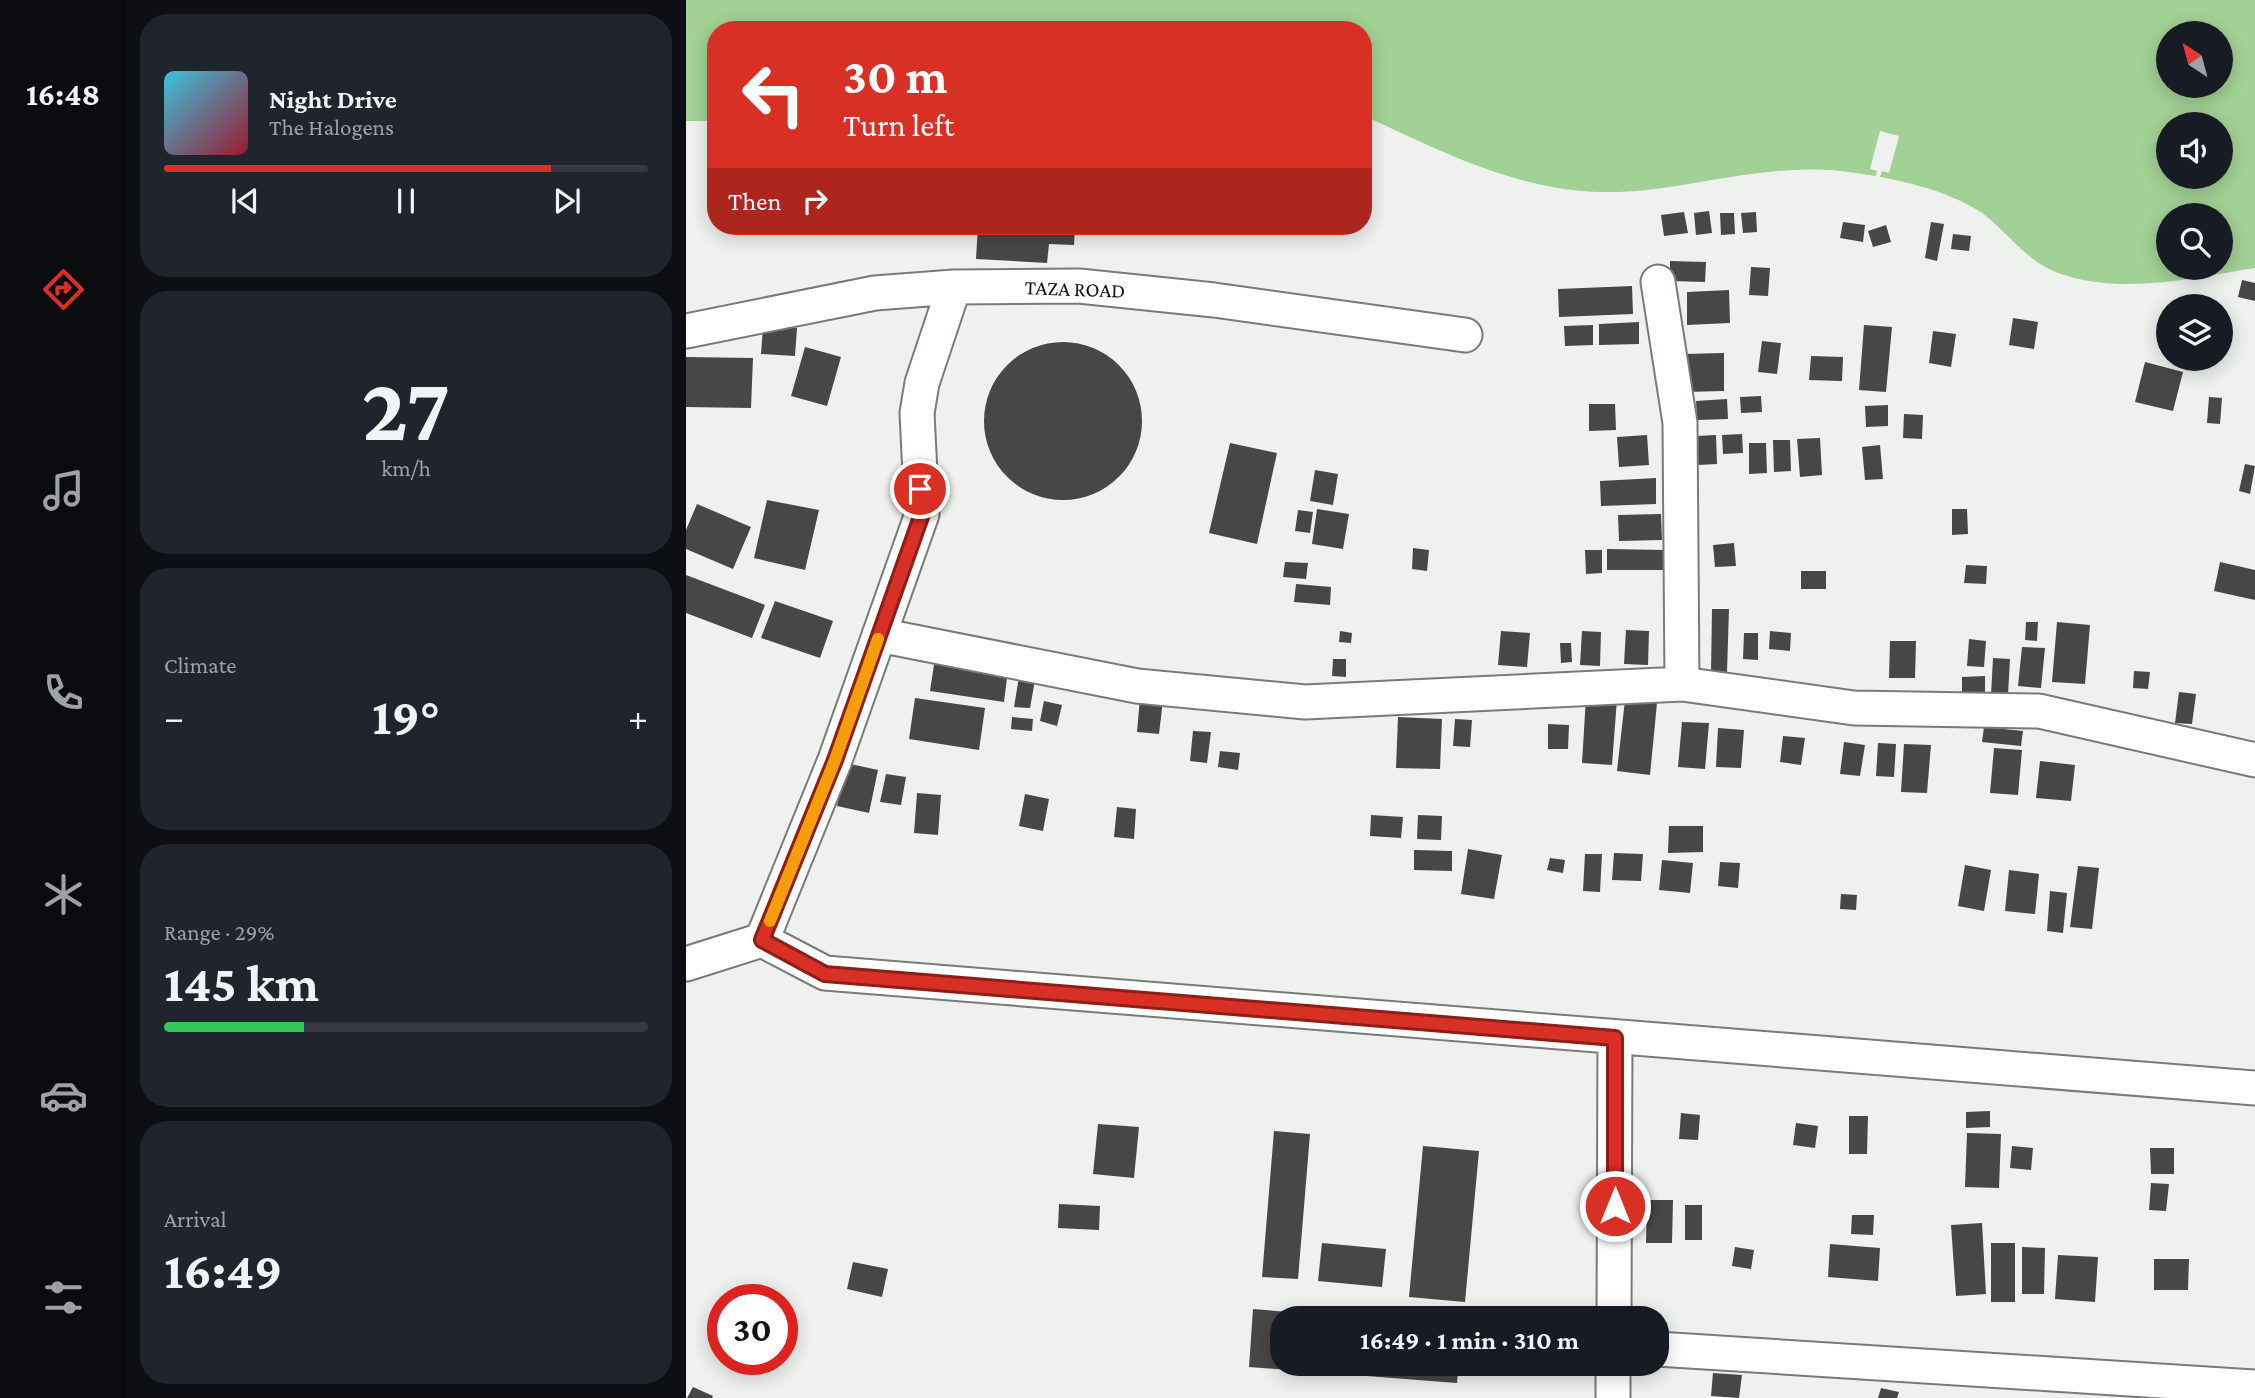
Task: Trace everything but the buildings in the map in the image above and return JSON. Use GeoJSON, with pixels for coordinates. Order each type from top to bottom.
{"type":"FeatureCollection","features":[{"type":"Feature","properties":{"kind":"street"},"geometry":{"type":"LineString","coordinates":[[1658,282],[1680,423],[1682,684]]}},
{"type":"Feature","properties":{"kind":"street","name":"TAZA ROAD"},"geometry":{"type":"LineString","coordinates":[[686,331],[875,293],[954,287],[1089,286],[1214,300],[1465,335]]}},
{"type":"Feature","properties":{"kind":"street"},"geometry":{"type":"LineString","coordinates":[[762,940],[835,760],[922,514],[917,413],[922,383],[954,287]]}},
{"type":"Feature","properties":{"kind":"street"},"geometry":{"type":"LineString","coordinates":[[879,635],[1137,686],[1305,702],[1682,684],[1854,708],[2039,712],[2255,760]]}},
{"type":"Feature","properties":{"kind":"street"},"geometry":{"type":"LineString","coordinates":[[686,964],[762,940],[825,974],[2255,1088]]}},
{"type":"Feature","properties":{"kind":"street"},"geometry":{"type":"LineString","coordinates":[[1614,1306],[1615,1038]]}},
{"type":"Feature","properties":{"kind":"street"},"geometry":{"type":"LineString","coordinates":[[1669,1350],[2255,1387]]}},
{"type":"Feature","properties":{"kind":"street"},"geometry":{"type":"LineString","coordinates":[[1613,1398],[1614,1376]]}},
{"type":"Feature","properties":{"kind":"shaded area"},"geometry":{"type":"Polygon","coordinates":[[[686,0],[2255,0],[2255,268],[2233,272],[2233,203],[2156,203],[2156,280],[2182,280],[2133,284],[2085,280],[2061,274],[2028,255],[1982,213],[1969,205],[1905,182],[1856,173],[1803,169],[1646,190],[1607,192],[1570,190],[1534,183],[1466,161],[1372,119],[1372,21],[707,21],[707,121],[686,121],[686,0]]]}},
{"type":"Feature","properties":{"kind":"pier"},"geometry":{"type":"Polygon","coordinates":[[[1880,131],[1899,136],[1889,173],[1882,171],[1879,180],[1875,179],[1877,171],[1870,169],[1880,131]]]}},
{"type":"Feature","properties":{"kind":"slow traffic"},"geometry":{"type":"LineString","coordinates":[[770,921],[835,760],[878,639]]}},
{"type":"Feature","properties":{"kind":"route"},"geometry":{"type":"LineString","coordinates":[[920,489],[922,514],[835,760],[762,940],[825,974],[1615,1038],[1615,1206]]}}]}
